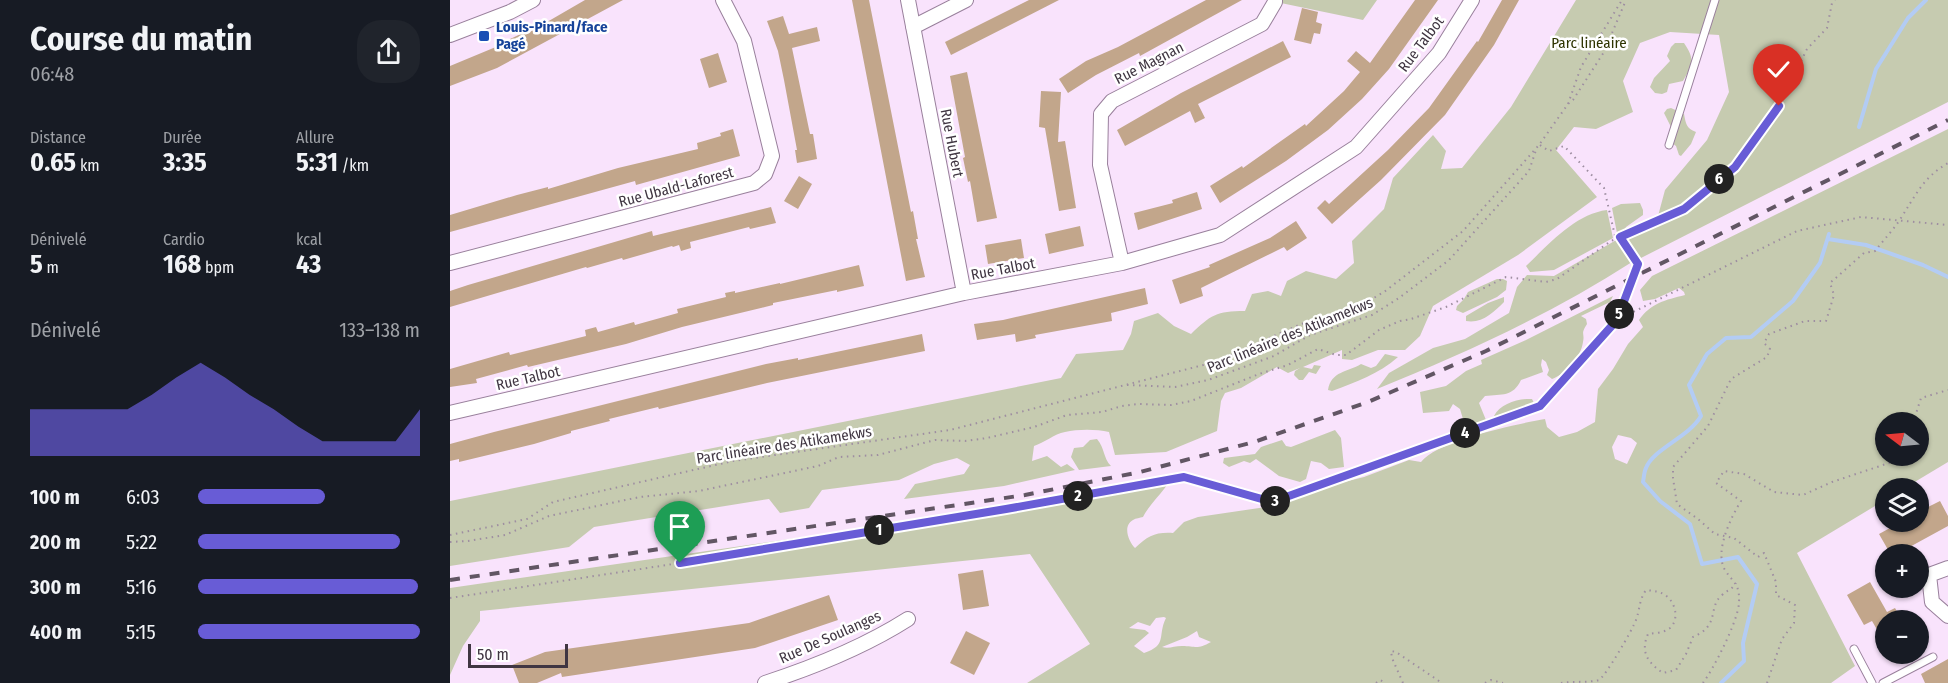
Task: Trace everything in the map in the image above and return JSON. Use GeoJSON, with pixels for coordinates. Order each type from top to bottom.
{"type":"FeatureCollection","features":[{"type":"Feature","properties":{"kind":"street"},"geometry":{"type":"LineString","coordinates":[[450,35],[507,6],[533,0]]}},
{"type":"Feature","properties":{"kind":"street","name":"Rue Ubald-Laforest"},"geometry":{"type":"LineString","coordinates":[[450,263],[754,183],[765,174],[772,156],[744,40],[723,0]]}},
{"type":"Feature","properties":{"kind":"street","name":"Rue Hubert"},"geometry":{"type":"LineString","coordinates":[[908,0],[964,293]]}},
{"type":"Feature","properties":{"kind":"street"},"geometry":{"type":"LineString","coordinates":[[913,27],[966,0]]}},
{"type":"Feature","properties":{"kind":"street","name":"Rue Magnan"},"geometry":{"type":"LineString","coordinates":[[1122,263],[1100,165],[1101,114],[1112,101],[1262,24],[1275,0]]}},
{"type":"Feature","properties":{"kind":"street","name":"Rue Talbot"},"geometry":{"type":"LineString","coordinates":[[450,413],[964,293],[1122,263],[1220,235],[1356,147],[1439,53],[1472,0]]}},
{"type":"Feature","properties":{"kind":"street"},"geometry":{"type":"LineString","coordinates":[[1948,568],[1929,575],[1932,602],[1948,616]]}},
{"type":"Feature","properties":{"kind":"street","name":"Rue De Soulanges"},"geometry":{"type":"LineString","coordinates":[[765,683],[828,660],[883,634],[908,619]]}},
{"type":"Feature","properties":{"kind":"lane"},"geometry":{"type":"LineString","coordinates":[[1669,146],[1714,0]]}},
{"type":"Feature","properties":{"kind":"lane"},"geometry":{"type":"LineString","coordinates":[[1854,649],[1872,683]]}},
{"type":"Feature","properties":{"kind":"lane"},"geometry":{"type":"LineString","coordinates":[[1883,683],[1933,657]]}},
{"type":"Feature","properties":{"kind":"path","name":"Parc linéaire des Atikamekws"},"geometry":{"type":"LineString","coordinates":[[1568,104],[1581,67],[1624,0]]}},
{"type":"Feature","properties":{"kind":"path","name":"Parc linéaire des Atikamekws"},"geometry":{"type":"LineString","coordinates":[[450,535],[527,519],[553,502],[733,461],[950,430],[1215,362],[1301,324],[1353,310],[1384,291],[1463,231],[1538,146],[1573,100],[1604,52],[1624,0]]}},
{"type":"Feature","properties":{"kind":"path"},"geometry":{"type":"LineString","coordinates":[[450,542],[505,535],[549,516],[640,497],[699,491],[818,466],[839,457],[878,455],[935,440],[965,441],[987,438],[1034,427],[1067,415],[1102,412],[1122,406],[1171,405],[1191,401],[1258,374],[1288,365],[1318,349],[1336,355],[1346,355],[1379,330],[1446,307],[1506,277],[1546,282],[1557,279],[1620,237],[1684,209],[1735,167],[1779,106],[1808,49],[1827,28],[1832,3],[1835,0]]}},
{"type":"Feature","properties":{"kind":"path","name":"Parc linéaire des Atikamekws"},"geometry":{"type":"LineString","coordinates":[[1124,385],[1174,387],[1208,380],[1274,356],[1310,335],[1372,315],[1399,298],[1449,260],[1529,171],[1538,146]]}},
{"type":"Feature","properties":{"kind":"path"},"geometry":{"type":"LineString","coordinates":[[450,598],[1006,509],[1184,477],[1272,502],[1540,406],[1617,320],[1638,264],[1620,237],[1615,236],[1604,188],[1564,146],[1549,151],[1538,146]]}},
{"type":"Feature","properties":{"kind":"path"},"geometry":{"type":"LineString","coordinates":[[1767,683],[1782,639],[1794,623],[1795,605],[1776,595],[1776,582],[1764,554],[1758,557],[1734,538],[1715,534],[1677,504],[1673,467],[1708,426],[1731,379],[1767,357],[1770,349],[1764,343],[1769,334],[1805,321],[1826,321],[1834,295],[1830,283],[1864,253],[1878,247],[1899,221],[1922,183],[1948,163]]}},
{"type":"Feature","properties":{"kind":"path"},"geometry":{"type":"LineString","coordinates":[[1617,320],[1797,231],[1861,217],[1948,225]]}},
{"type":"Feature","properties":{"kind":"path"},"geometry":{"type":"LineString","coordinates":[[1917,412],[1921,398],[1948,390]]}},
{"type":"Feature","properties":{"kind":"path"},"geometry":{"type":"LineString","coordinates":[[1703,683],[1718,656],[1739,603],[1736,583],[1724,569],[1722,552],[1732,514],[1741,501],[1716,483],[1724,471],[1744,474],[1774,492],[1803,495],[1832,482],[1880,466]]}},
{"type":"Feature","properties":{"kind":"path"},"geometry":{"type":"LineString","coordinates":[[1561,683],[1574,681],[1585,683],[1599,680],[1608,672],[1636,622],[1640,600],[1646,590],[1665,595],[1672,602],[1676,616],[1672,626],[1664,632],[1648,634],[1643,644],[1646,656],[1654,667],[1663,673],[1676,670],[1693,637],[1702,633],[1711,624],[1722,594],[1731,591],[1736,583]]}},
{"type":"Feature","properties":{"kind":"path"},"geometry":{"type":"LineString","coordinates":[[1403,683],[1391,651],[1396,652],[1442,683]]}},
{"type":"Feature","properties":{"kind":"path"},"geometry":{"type":"LineString","coordinates":[[1376,683],[1380,680],[1386,683]]}},
{"type":"Feature","properties":{"kind":"path"},"geometry":{"type":"LineString","coordinates":[[1485,683],[1491,680],[1503,683]]}},
{"type":"Feature","properties":{"kind":"green space"},"geometry":{"type":"Polygon","coordinates":[[[1276,0],[1377,0],[1363,20],[1276,2],[1276,0]]]}},
{"type":"Feature","properties":{"kind":"green space","name":"Parc linéaire"},"geometry":{"type":"Polygon","coordinates":[[[1576,0],[1948,0],[1948,102],[1639,259],[1625,236],[1631,229],[1658,216],[1665,190],[1707,140],[1729,92],[1719,35],[1670,32],[1640,43],[1623,81],[1633,112],[1596,129],[1574,127],[1556,150],[1597,197],[1518,255],[1433,306],[1420,336],[1405,350],[1378,350],[1352,360],[1342,359],[1342,350],[1303,367],[1312,369],[1314,365],[1321,366],[1316,374],[1309,372],[1303,380],[1299,380],[1294,375],[1295,371],[1300,368],[1288,373],[1277,367],[1241,388],[1225,393],[1221,401],[1217,431],[1166,452],[1115,455],[1109,432],[1070,431],[1034,446],[1032,461],[1047,456],[1061,467],[1067,464],[1075,470],[1004,486],[904,499],[915,484],[964,474],[970,465],[957,458],[934,464],[899,480],[822,490],[809,508],[780,513],[769,499],[594,527],[569,547],[450,566],[450,501],[1061,378],[1076,354],[1123,350],[1131,334],[1134,321],[1158,313],[1174,326],[1191,334],[1215,315],[1245,311],[1252,294],[1268,291],[1281,296],[1287,281],[1306,271],[1336,279],[1354,263],[1352,241],[1384,209],[1393,178],[1433,135],[1446,151],[1441,169],[1462,168],[1511,107],[1576,0]]]}},
{"type":"Feature","properties":{"kind":"green space"},"geometry":{"type":"Polygon","coordinates":[[[1675,43],[1684,43],[1688,49],[1691,58],[1689,70],[1683,81],[1669,84],[1667,92],[1655,93],[1650,87],[1654,78],[1670,61],[1667,56],[1675,43]]]}},
{"type":"Feature","properties":{"kind":"green space"},"geometry":{"type":"Polygon","coordinates":[[[1671,108],[1684,114],[1687,125],[1696,132],[1691,144],[1681,156],[1672,143],[1671,127],[1664,113],[1671,108]]]}},
{"type":"Feature","properties":{"kind":"green space"},"geometry":{"type":"Polygon","coordinates":[[[1948,129],[1948,462],[1921,478],[1875,478],[1875,506],[1797,553],[1855,666],[1831,683],[1027,683],[1090,644],[1030,554],[480,611],[480,621],[463,646],[450,675],[450,588],[824,534],[1161,479],[1167,485],[1143,517],[1133,520],[1128,526],[1129,538],[1135,548],[1152,536],[1173,533],[1184,522],[1198,517],[1266,507],[1320,488],[1364,477],[1409,460],[1421,462],[1430,454],[1460,440],[1498,429],[1545,419],[1547,427],[1559,437],[1577,432],[1595,422],[1598,389],[1628,344],[1643,327],[1639,320],[1654,306],[1685,295],[1679,288],[1655,299],[1643,301],[1640,290],[1652,276],[1948,129]],[[1618,435],[1612,447],[1615,459],[1627,464],[1637,443],[1631,438],[1618,435]],[[1156,618],[1150,626],[1138,622],[1129,628],[1145,630],[1149,633],[1134,646],[1144,653],[1156,647],[1161,639],[1166,618],[1156,618]],[[1197,631],[1162,647],[1199,647],[1211,642],[1199,637],[1197,631]]]}},
{"type":"Feature","properties":{"kind":"green space"},"geometry":{"type":"Polygon","coordinates":[[[1640,203],[1643,215],[1626,227],[1623,232],[1617,233],[1612,208],[1621,204],[1640,203]]]}},
{"type":"Feature","properties":{"kind":"green space"},"geometry":{"type":"Polygon","coordinates":[[[1607,210],[1613,238],[1554,270],[1530,272],[1526,266],[1553,240],[1584,217],[1607,210]]]}},
{"type":"Feature","properties":{"kind":"green space"},"geometry":{"type":"Polygon","coordinates":[[[1618,239],[1632,262],[1602,281],[1508,331],[1377,389],[1389,373],[1433,348],[1465,339],[1509,313],[1517,287],[1527,275],[1554,276],[1618,239]]]}},
{"type":"Feature","properties":{"kind":"green space"},"geometry":{"type":"Polygon","coordinates":[[[1497,279],[1507,281],[1506,290],[1497,297],[1463,313],[1456,310],[1468,292],[1497,279]]]}},
{"type":"Feature","properties":{"kind":"green space"},"geometry":{"type":"Polygon","coordinates":[[[1613,296],[1610,302],[1581,316],[1586,319],[1587,324],[1583,332],[1582,348],[1567,369],[1552,379],[1547,375],[1549,370],[1542,359],[1543,372],[1521,380],[1511,392],[1485,396],[1479,403],[1486,420],[1481,427],[1472,424],[1472,419],[1463,419],[1460,409],[1453,404],[1449,411],[1423,413],[1420,392],[1446,386],[1466,371],[1482,364],[1481,360],[1613,296]]]}},
{"type":"Feature","properties":{"kind":"green space"},"geometry":{"type":"Polygon","coordinates":[[[1504,297],[1504,302],[1487,316],[1477,321],[1466,321],[1466,316],[1504,297]]]}},
{"type":"Feature","properties":{"kind":"green space"},"geometry":{"type":"Polygon","coordinates":[[[1385,354],[1398,357],[1367,377],[1332,391],[1328,390],[1336,376],[1361,364],[1371,368],[1376,366],[1385,354]]]}},
{"type":"Feature","properties":{"kind":"green space"},"geometry":{"type":"Polygon","coordinates":[[[1540,398],[1542,401],[1520,412],[1498,419],[1494,416],[1500,408],[1510,403],[1532,399],[1534,403],[1540,398]]]}},
{"type":"Feature","properties":{"kind":"green space"},"geometry":{"type":"Polygon","coordinates":[[[1335,430],[1341,438],[1344,467],[1329,469],[1321,463],[1311,461],[1306,479],[1300,482],[1279,476],[1256,459],[1250,463],[1244,461],[1229,467],[1223,463],[1224,458],[1255,454],[1261,447],[1282,440],[1286,446],[1291,447],[1335,430]]]}},
{"type":"Feature","properties":{"kind":"green space"},"geometry":{"type":"Polygon","coordinates":[[[1097,439],[1111,466],[1079,470],[1071,457],[1074,448],[1083,447],[1090,440],[1097,439]]]}},
{"type":"Feature","properties":{"kind":"building"},"geometry":{"type":"Polygon","coordinates":[[[585,0],[623,0],[497,68],[450,86],[450,66],[503,44],[527,31],[528,33],[585,0]]]}},
{"type":"Feature","properties":{"kind":"building"},"geometry":{"type":"Polygon","coordinates":[[[852,0],[869,0],[925,277],[906,281],[852,0]]]}},
{"type":"Feature","properties":{"kind":"building"},"geometry":{"type":"Polygon","coordinates":[[[1029,0],[1059,0],[951,55],[945,42],[1029,0]]]}},
{"type":"Feature","properties":{"kind":"building"},"geometry":{"type":"Polygon","coordinates":[[[1206,0],[1242,0],[1140,56],[1139,53],[1096,75],[1068,93],[1059,79],[1086,61],[1118,47],[1206,0]]]}},
{"type":"Feature","properties":{"kind":"building"},"geometry":{"type":"Polygon","coordinates":[[[1415,0],[1438,0],[1389,69],[1362,99],[1328,130],[1286,161],[1220,203],[1210,186],[1242,166],[1243,168],[1305,124],[1306,126],[1344,91],[1360,72],[1347,61],[1356,51],[1370,63],[1415,0]]]}},
{"type":"Feature","properties":{"kind":"building"},"geometry":{"type":"Polygon","coordinates":[[[1502,0],[1519,0],[1494,45],[1445,115],[1381,180],[1332,224],[1317,208],[1325,200],[1329,204],[1388,150],[1429,108],[1478,42],[1502,0]]]}},
{"type":"Feature","properties":{"kind":"building"},"geometry":{"type":"Polygon","coordinates":[[[1302,8],[1318,12],[1316,22],[1322,24],[1320,34],[1314,33],[1311,44],[1294,40],[1302,8]]]}},
{"type":"Feature","properties":{"kind":"building"},"geometry":{"type":"Polygon","coordinates":[[[783,16],[789,34],[817,27],[820,41],[792,48],[817,159],[797,163],[795,150],[797,150],[778,51],[767,21],[783,16]]]}},
{"type":"Feature","properties":{"kind":"building"},"geometry":{"type":"Polygon","coordinates":[[[1283,41],[1291,57],[1198,104],[1205,118],[1195,123],[1190,111],[1125,146],[1117,130],[1181,93],[1283,41]]]}},
{"type":"Feature","properties":{"kind":"building"},"geometry":{"type":"Polygon","coordinates":[[[718,53],[727,82],[709,88],[700,59],[718,53]]]}},
{"type":"Feature","properties":{"kind":"building"},"geometry":{"type":"Polygon","coordinates":[[[967,72],[997,218],[977,222],[970,181],[968,182],[963,158],[965,157],[950,76],[967,72]]]}},
{"type":"Feature","properties":{"kind":"building"},"geometry":{"type":"Polygon","coordinates":[[[1041,91],[1061,92],[1058,142],[1065,141],[1076,208],[1059,211],[1045,128],[1039,127],[1041,91]]]}},
{"type":"Feature","properties":{"kind":"building"},"geometry":{"type":"Polygon","coordinates":[[[733,129],[740,156],[636,185],[635,181],[450,232],[450,215],[618,168],[698,149],[697,143],[721,136],[720,133],[733,129]]]}},
{"type":"Feature","properties":{"kind":"building"},"geometry":{"type":"Polygon","coordinates":[[[799,176],[812,184],[798,209],[784,201],[799,176]]]}},
{"type":"Feature","properties":{"kind":"building"},"geometry":{"type":"Polygon","coordinates":[[[1197,192],[1202,209],[1138,230],[1134,213],[1173,203],[1172,200],[1197,192]]]}},
{"type":"Feature","properties":{"kind":"building"},"geometry":{"type":"Polygon","coordinates":[[[771,207],[776,223],[750,229],[749,227],[690,242],[691,248],[681,251],[679,245],[672,246],[623,260],[622,258],[586,267],[450,307],[450,291],[468,285],[652,231],[653,236],[771,207]]]}},
{"type":"Feature","properties":{"kind":"building"},"geometry":{"type":"Polygon","coordinates":[[[1296,221],[1307,238],[1287,251],[1284,247],[1201,288],[1203,296],[1180,304],[1172,280],[1210,267],[1209,265],[1270,238],[1296,221]]]}},
{"type":"Feature","properties":{"kind":"building"},"geometry":{"type":"Polygon","coordinates":[[[1080,226],[1084,246],[1049,254],[1045,234],[1080,226]]]}},
{"type":"Feature","properties":{"kind":"building"},"geometry":{"type":"Polygon","coordinates":[[[1021,239],[1024,258],[988,264],[985,245],[1021,239]]]}},
{"type":"Feature","properties":{"kind":"building"},"geometry":{"type":"Polygon","coordinates":[[[859,265],[864,286],[773,303],[773,305],[682,327],[626,344],[528,367],[527,365],[476,379],[477,383],[450,387],[450,369],[509,352],[510,355],[586,336],[585,330],[596,327],[598,332],[634,322],[635,325],[678,313],[677,309],[726,297],[725,293],[780,284],[859,265]]]}},
{"type":"Feature","properties":{"kind":"building"},"geometry":{"type":"Polygon","coordinates":[[[1145,288],[1148,304],[1111,313],[1112,321],[1035,335],[1036,338],[1016,342],[1015,334],[977,340],[974,324],[1003,320],[1145,288]]]}},
{"type":"Feature","properties":{"kind":"building"},"geometry":{"type":"Polygon","coordinates":[[[922,334],[925,351],[767,383],[659,409],[658,407],[609,419],[610,421],[534,444],[459,462],[459,459],[450,461],[450,444],[494,432],[766,364],[798,358],[798,360],[922,334]]]}},
{"type":"Feature","properties":{"kind":"building"},"geometry":{"type":"Polygon","coordinates":[[[1940,501],[1948,516],[1948,526],[1915,544],[1885,544],[1879,534],[1883,532],[1929,532],[1929,506],[1940,501]]]}},
{"type":"Feature","properties":{"kind":"building"},"geometry":{"type":"Polygon","coordinates":[[[983,570],[989,606],[963,610],[958,574],[983,570]]]}},
{"type":"Feature","properties":{"kind":"building"},"geometry":{"type":"Polygon","coordinates":[[[1870,582],[1875,591],[1875,598],[1879,598],[1886,610],[1875,610],[1875,626],[1872,621],[1864,625],[1847,595],[1870,582]]]}},
{"type":"Feature","properties":{"kind":"building"},"geometry":{"type":"Polygon","coordinates":[[[829,595],[838,620],[755,648],[562,677],[561,673],[537,683],[519,683],[512,665],[545,652],[749,623],[829,595]]]}},
{"type":"Feature","properties":{"kind":"building"},"geometry":{"type":"Polygon","coordinates":[[[966,631],[990,643],[974,675],[950,663],[966,631]]]}},
{"type":"Feature","properties":{"kind":"building"},"geometry":{"type":"Polygon","coordinates":[[[1948,659],[1948,683],[1925,683],[1921,674],[1948,659]]]}},
{"type":"Feature","properties":{"kind":"waterway"},"geometry":{"type":"LineString","coordinates":[[1859,127],[1876,69],[1908,18],[1926,0]]}},
{"type":"Feature","properties":{"kind":"waterway"},"geometry":{"type":"LineString","coordinates":[[1721,683],[1744,661],[1743,643],[1757,584],[1738,557],[1702,564],[1690,524],[1660,501],[1643,482],[1645,471],[1656,455],[1688,430],[1701,416],[1689,385],[1707,354],[1726,338],[1751,337],[1793,301],[1820,263],[1829,234]]}},
{"type":"Feature","properties":{"kind":"waterway"},"geometry":{"type":"LineString","coordinates":[[1828,239],[1866,245],[1923,265],[1948,277]]}},
{"type":"Feature","properties":{"kind":"railway"},"geometry":{"type":"LineString","coordinates":[[450,580],[1025,495],[1140,472],[1254,442],[1368,402],[1486,351],[1948,120]]}},
{"type":"Feature","properties":{"kind":"place","name":"Louis-Pinard/face Pagé"},"geometry":{"type":"Point","coordinates":[484,36]}},
{"type":"Feature","properties":{"kind":"route"},"geometry":{"type":"LineString","coordinates":[[680,563],[1184,477],[1272,502],[1540,406],[1617,320],[1638,264],[1620,237],[1684,209],[1735,167],[1779,106]]}}]}
